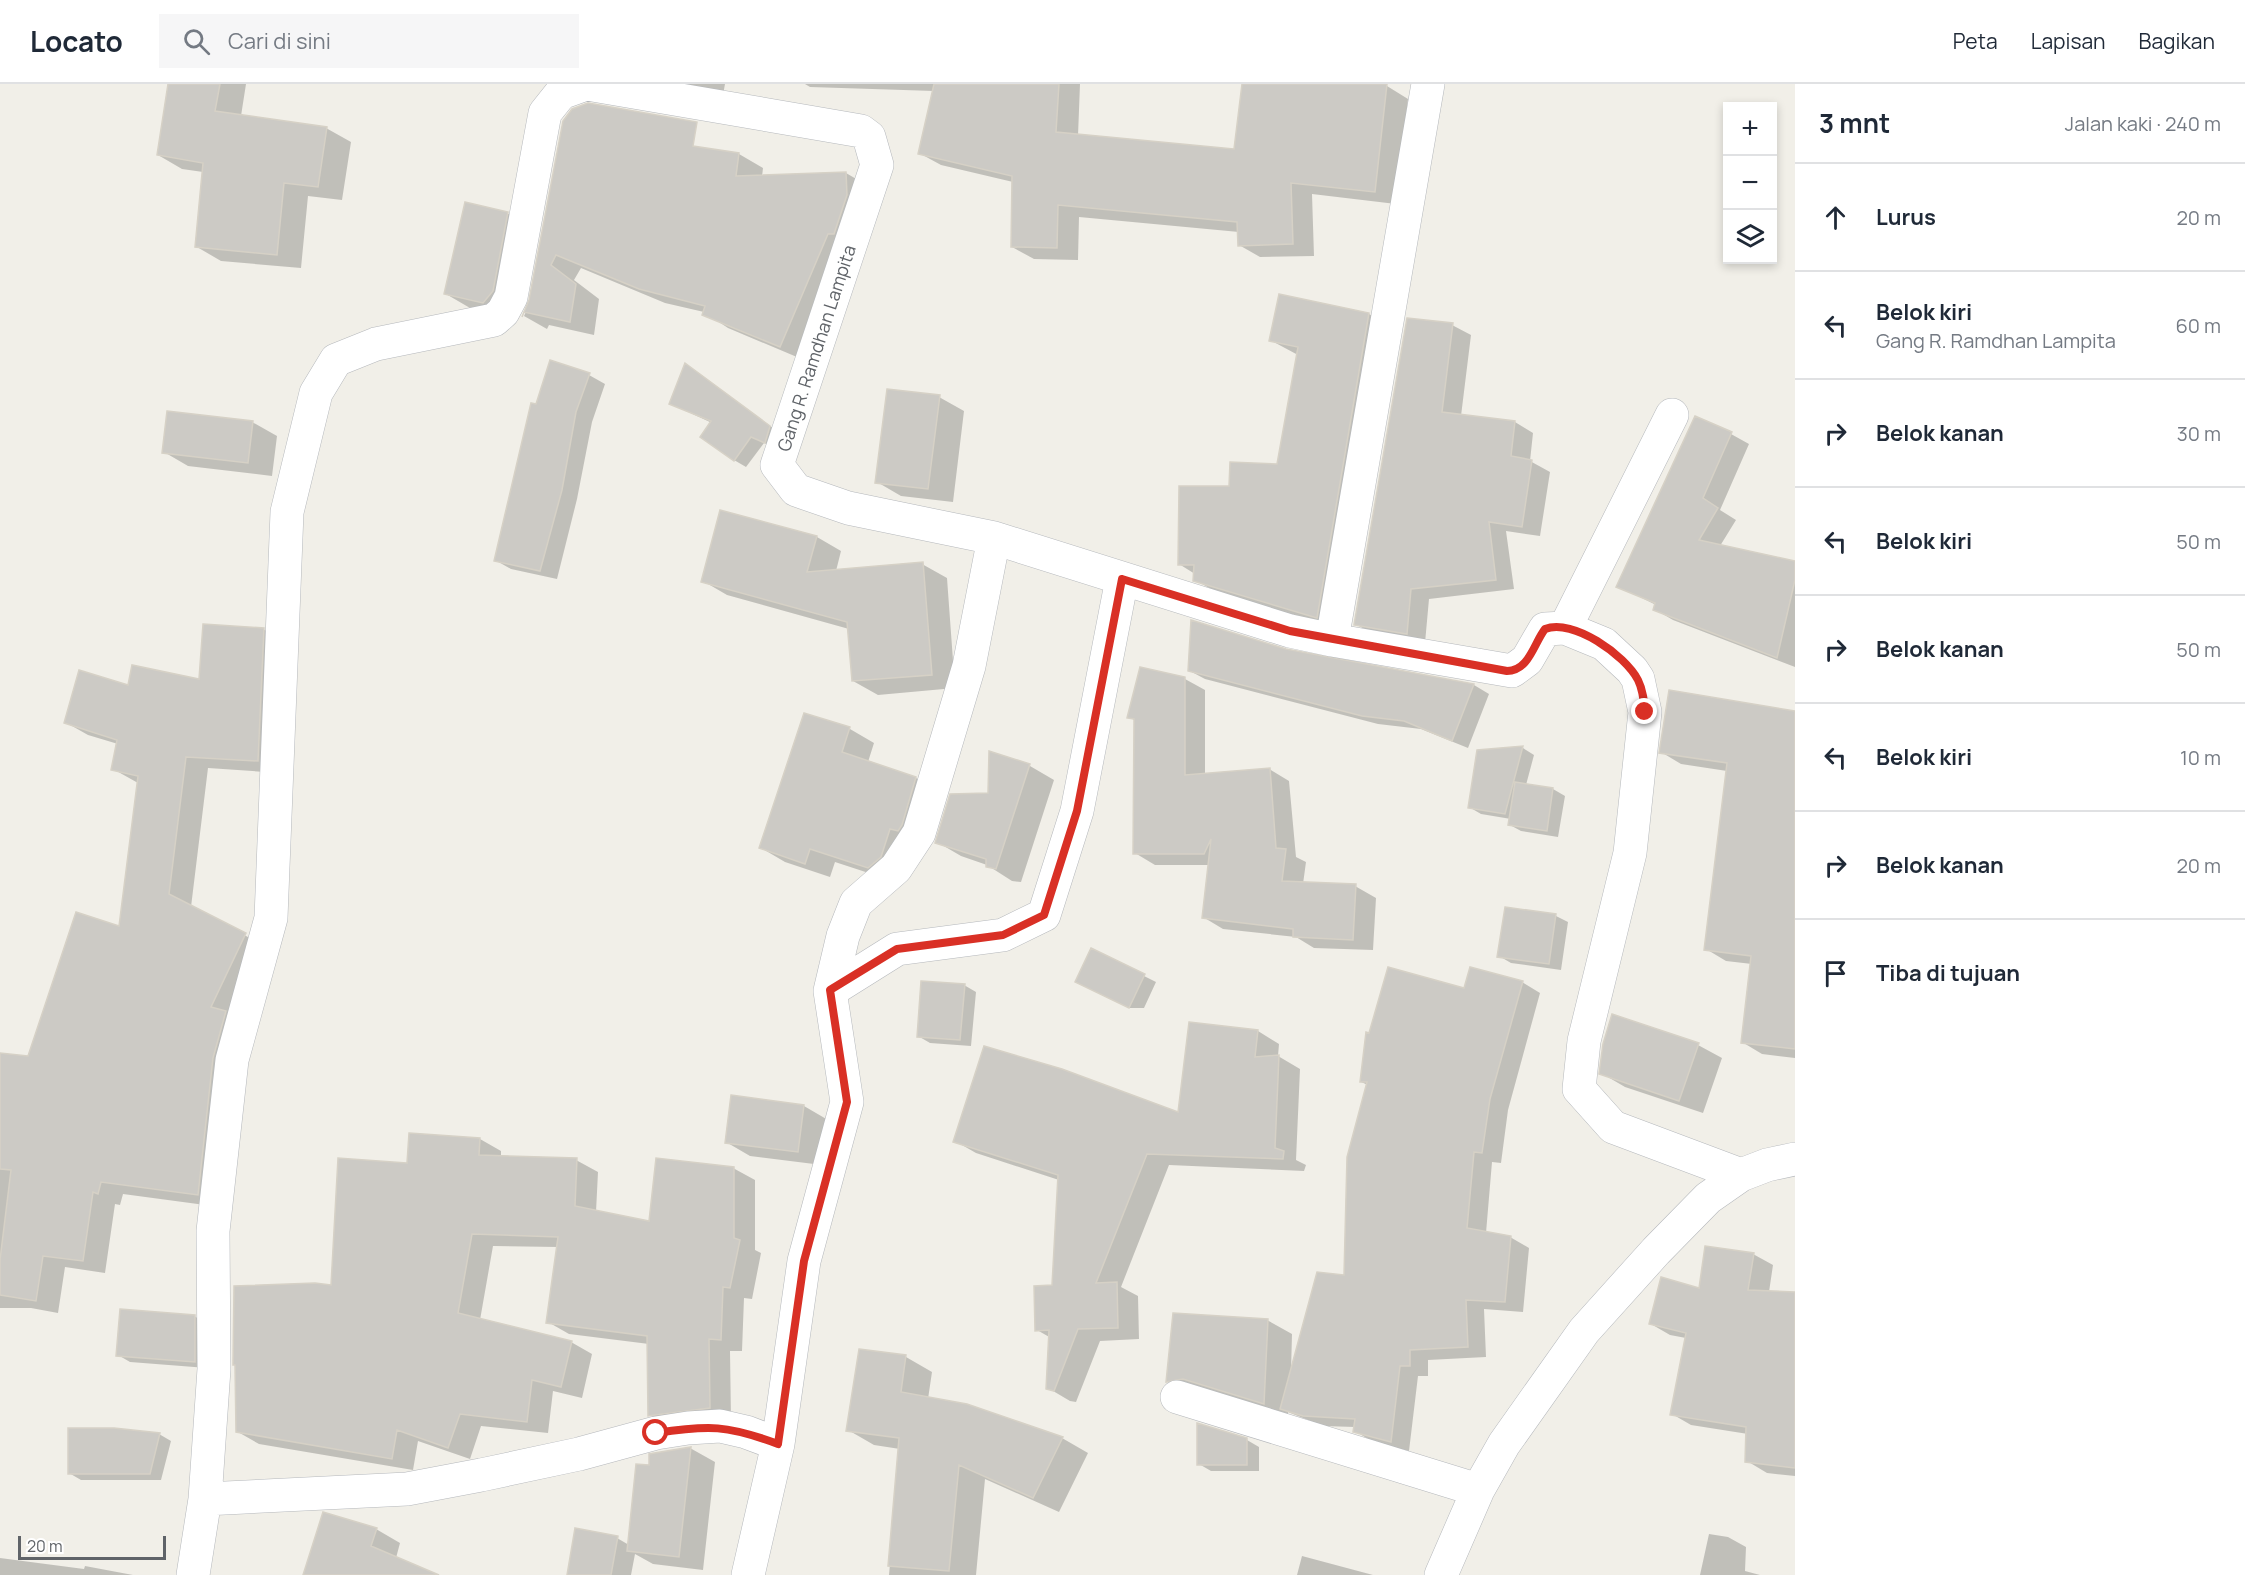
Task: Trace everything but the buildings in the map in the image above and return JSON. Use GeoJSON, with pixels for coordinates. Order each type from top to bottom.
{"type":"FeatureCollection","features":[{"type":"Feature","properties":{"kind":"street","name":"Gang R. Ramdhan Lampita"},"geometry":{"type":"LineString","coordinates":[[193,1575],[205,1499],[214,1369],[213,1231],[232,1060],[271,918],[287,512],[316,393],[336,360],[376,344],[494,320],[504,312],[511,297],[545,113],[561,93],[587,84],[861,131],[869,137],[877,165],[777,465],[796,490],[848,508],[994,538]]}},
{"type":"Feature","properties":{"kind":"street"},"geometry":{"type":"LineString","coordinates":[[1332,640],[1428,84]]}},
{"type":"Feature","properties":{"kind":"street"},"geometry":{"type":"LineString","coordinates":[[1565,628],[1672,415]]}},
{"type":"Feature","properties":{"kind":"street"},"geometry":{"type":"LineString","coordinates":[[748,1575],[778,1444],[804,1261],[847,1102],[830,990],[843,936],[856,903],[896,868],[919,833],[969,666],[994,538],[1290,631],[1332,640],[1512,671],[1527,660],[1545,629],[1565,628],[1604,644],[1632,670],[1641,686],[1645,712],[1632,846],[1584,1041],[1579,1089],[1613,1127],[1741,1175]]}},
{"type":"Feature","properties":{"kind":"street"},"geometry":{"type":"LineString","coordinates":[[830,990],[897,949],[1003,935],[1044,915],[1077,811],[1122,579]]}},
{"type":"Feature","properties":{"kind":"street"},"geometry":{"type":"LineString","coordinates":[[1441,1575],[1478,1490],[1504,1444],[1584,1331],[1656,1251],[1708,1198],[1741,1175],[1767,1165],[1795,1159]]}},
{"type":"Feature","properties":{"kind":"street"},"geometry":{"type":"LineString","coordinates":[[1177,1397],[1478,1490]]}},
{"type":"Feature","properties":{"kind":"street"},"geometry":{"type":"LineString","coordinates":[[205,1499],[407,1489],[481,1476],[579,1454],[656,1433],[688,1428],[720,1426],[746,1432],[778,1444]]}},
{"type":"Feature","properties":{"kind":"route"},"geometry":{"type":"LineString","coordinates":[[656,1433],[720,1426],[746,1432],[778,1444],[804,1261],[847,1102],[830,990],[897,949],[1003,935],[1044,915],[1077,811],[1122,579],[1290,631],[1507,671],[1517,669],[1527,660],[1542,631],[1547,627],[1565,628],[1604,644],[1632,670],[1641,686],[1645,712]]}}]}
